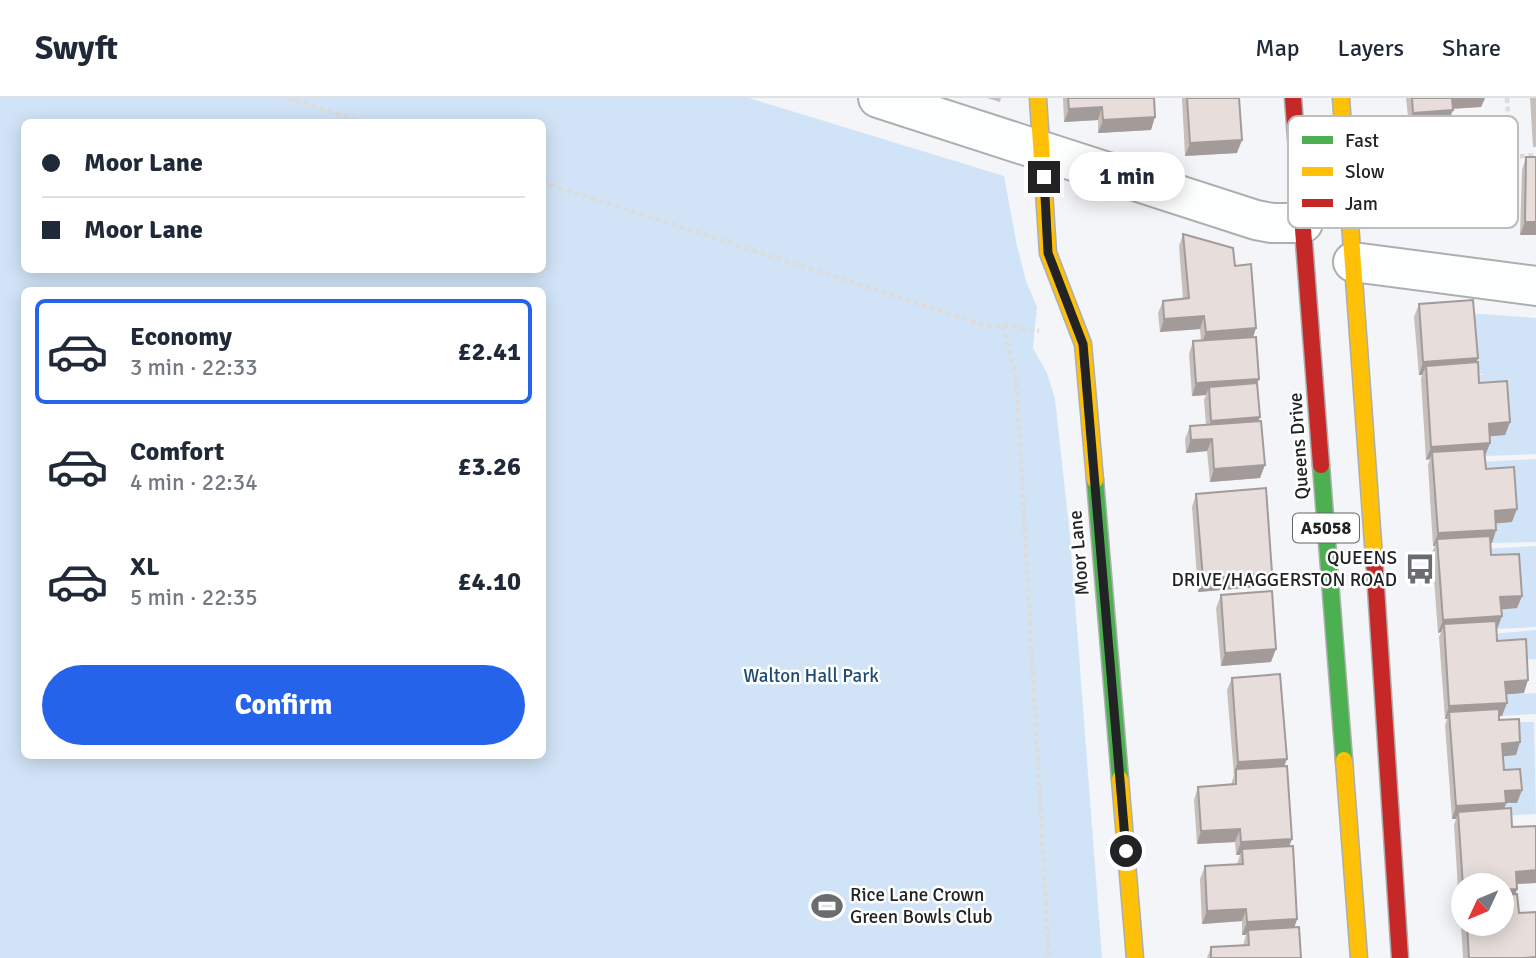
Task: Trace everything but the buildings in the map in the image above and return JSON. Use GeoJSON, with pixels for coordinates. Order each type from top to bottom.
{"type":"FeatureCollection","features":[{"type":"Feature","properties":{"kind":"main road","name":"Moor Lane"},"geometry":{"type":"LineString","coordinates":[[1038,98],[1048,253],[1083,344],[1135,958]]}},
{"type":"Feature","properties":{"kind":"main road","name":"Queens Drive"},"geometry":{"type":"LineString","coordinates":[[1293,98],[1294,116]]}},
{"type":"Feature","properties":{"kind":"main road","name":"A5058"},"geometry":{"type":"LineString","coordinates":[[1341,98],[1342,116]]}},
{"type":"Feature","properties":{"kind":"main road","name":"Queens Drive"},"geometry":{"type":"LineString","coordinates":[[1303,228],[1359,958]]}},
{"type":"Feature","properties":{"kind":"main road","name":"A5058"},"geometry":{"type":"LineString","coordinates":[[1351,228],[1364,395],[1400,958]]}},
{"type":"Feature","properties":{"kind":"street"},"geometry":{"type":"LineString","coordinates":[[878,98],[1256,220],[1288,223]]}},
{"type":"Feature","properties":{"kind":"street"},"geometry":{"type":"LineString","coordinates":[[1353,262],[1536,286]]}},
{"type":"Feature","properties":{"kind":"path"},"geometry":{"type":"LineString","coordinates":[[287,98],[353,119]]}},
{"type":"Feature","properties":{"kind":"path"},"geometry":{"type":"LineString","coordinates":[[1507,98],[1508,116]]}},
{"type":"Feature","properties":{"kind":"path"},"geometry":{"type":"LineString","coordinates":[[1518,156],[1536,155]]}},
{"type":"Feature","properties":{"kind":"path"},"geometry":{"type":"LineString","coordinates":[[546,182],[986,327],[1003,325],[1031,328],[1083,344]]}},
{"type":"Feature","properties":{"kind":"path"},"geometry":{"type":"LineString","coordinates":[[1003,325],[1016,376],[1049,958]]}},
{"type":"Feature","properties":{"kind":"green space","name":"Walton Hall Park"},"geometry":{"type":"Polygon","coordinates":[[[0,98],[749,98],[1004,176],[1017,246],[1026,281],[1037,307],[1033,348],[1047,373],[1055,399],[1070,536],[1102,958],[0,958],[0,98]]]}},
{"type":"Feature","properties":{"kind":"green space"},"geometry":{"type":"Polygon","coordinates":[[[1468,313],[1536,318],[1536,454],[1485,456],[1484,437],[1505,435],[1474,396],[1473,375],[1484,375],[1473,371],[1468,313]]]}},
{"type":"Feature","properties":{"kind":"green space"},"geometry":{"type":"Polygon","coordinates":[[[1536,459],[1536,542],[1492,543],[1479,462],[1536,459]]]}},
{"type":"Feature","properties":{"kind":"green space"},"geometry":{"type":"Polygon","coordinates":[[[1536,546],[1536,627],[1497,629],[1485,549],[1536,546]]]}},
{"type":"Feature","properties":{"kind":"green space"},"geometry":{"type":"Polygon","coordinates":[[[1536,630],[1536,659],[1522,660],[1493,654],[1491,634],[1536,630]]]}},
{"type":"Feature","properties":{"kind":"green space"},"geometry":{"type":"Polygon","coordinates":[[[1536,693],[1536,714],[1502,716],[1501,695],[1536,693]]]}},
{"type":"Feature","properties":{"kind":"green space"},"geometry":{"type":"Polygon","coordinates":[[[1494,722],[1534,722],[1536,814],[1502,816],[1501,804],[1516,803],[1499,783],[1494,722]]]}},
{"type":"Feature","properties":{"kind":"traffic: fast"},"geometry":{"type":"LineString","coordinates":[[1321,465],[1344,760]]}},
{"type":"Feature","properties":{"kind":"traffic: fast"},"geometry":{"type":"LineString","coordinates":[[1095,480],[1120,779]]}},
{"type":"Feature","properties":{"kind":"traffic: slow"},"geometry":{"type":"LineString","coordinates":[[1038,98],[1048,253],[1083,344],[1095,480]]}},
{"type":"Feature","properties":{"kind":"traffic: slow"},"geometry":{"type":"LineString","coordinates":[[1341,98],[1342,116]]}},
{"type":"Feature","properties":{"kind":"traffic: slow"},"geometry":{"type":"LineString","coordinates":[[1350,228],[1374,557]]}},
{"type":"Feature","properties":{"kind":"traffic: slow"},"geometry":{"type":"LineString","coordinates":[[1344,760],[1359,958]]}},
{"type":"Feature","properties":{"kind":"traffic: slow"},"geometry":{"type":"LineString","coordinates":[[1120,779],[1135,958]]}},
{"type":"Feature","properties":{"kind":"traffic: jam"},"geometry":{"type":"LineString","coordinates":[[1293,98],[1294,116]]}},
{"type":"Feature","properties":{"kind":"traffic: jam"},"geometry":{"type":"LineString","coordinates":[[1303,228],[1321,465]]}},
{"type":"Feature","properties":{"kind":"traffic: jam"},"geometry":{"type":"LineString","coordinates":[[1374,557],[1400,958]]}},
{"type":"Feature","properties":{"kind":"place","name":"QUEENS DRIVE/HAGGERSTON ROAD"},"geometry":{"type":"Point","coordinates":[1420,569]}},
{"type":"Feature","properties":{"kind":"place","name":"Rice Lane Crown Green Bowls Club"},"geometry":{"type":"Point","coordinates":[827,906]}},
{"type":"Feature","properties":{"kind":"route"},"geometry":{"type":"LineString","coordinates":[[1044,177],[1048,253],[1083,344],[1126,851]]}}]}
